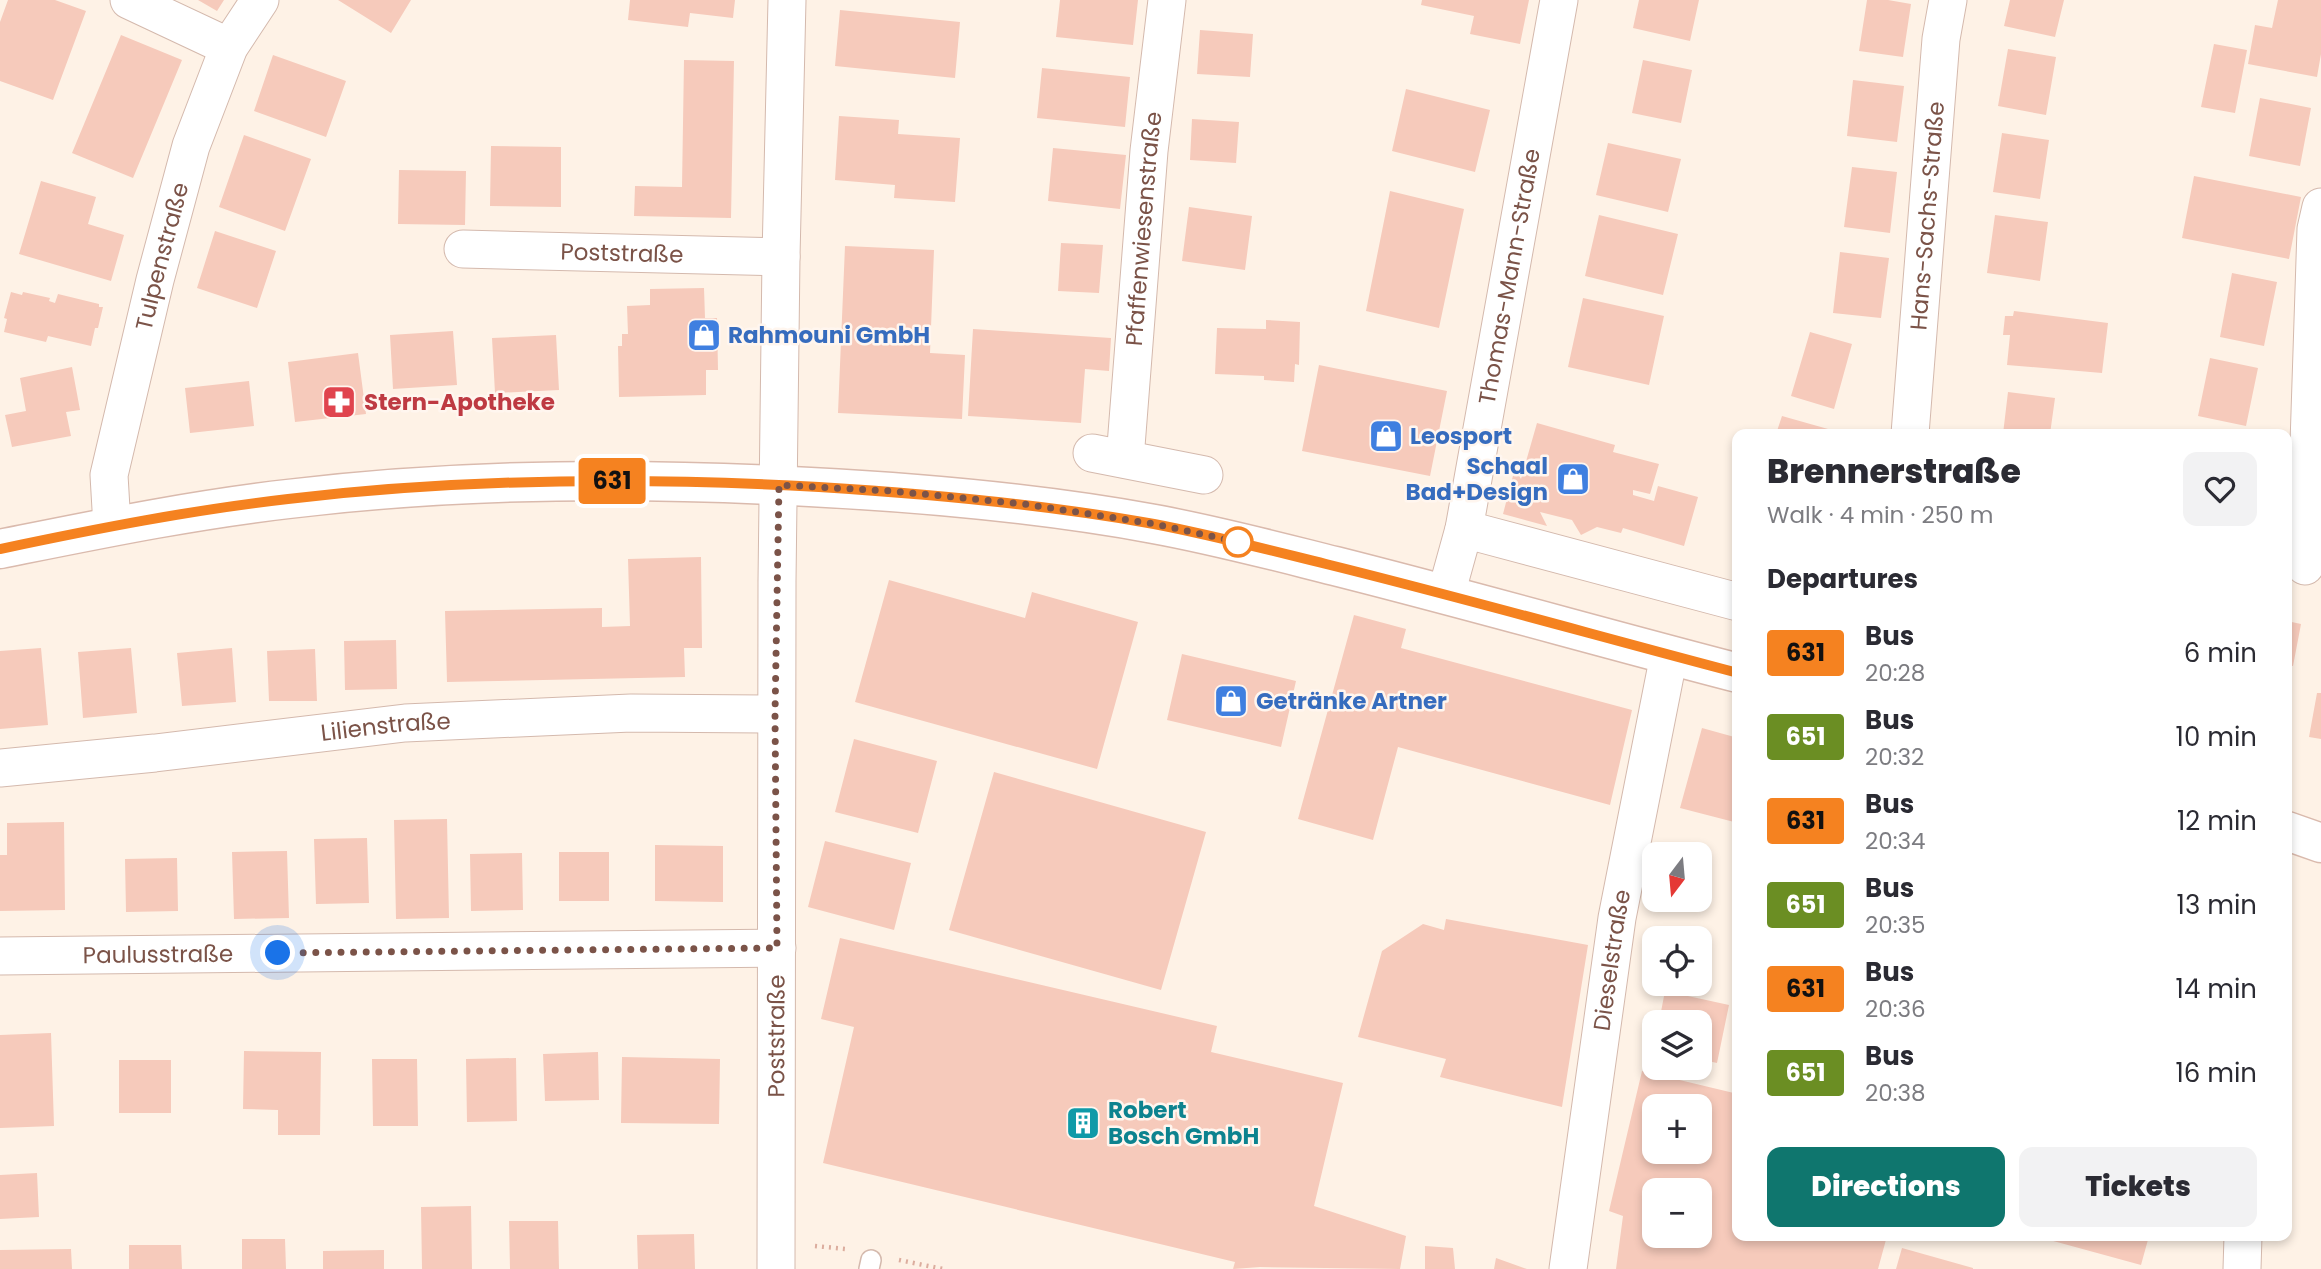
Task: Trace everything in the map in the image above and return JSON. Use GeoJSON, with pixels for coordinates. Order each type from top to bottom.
{"type":"FeatureCollection","features":[{"type":"Feature","properties":{"kind":"main road"},"geometry":{"type":"LineString","coordinates":[[0,549],[112,526],[287,499],[460,484],[673,480],[891,491],[1024,504],[1155,524],[1446,594],[1732,671]]}},
{"type":"Feature","properties":{"kind":"main road"},"geometry":{"type":"LineString","coordinates":[[2292,833],[2321,843]]}},
{"type":"Feature","properties":{"kind":"street"},"geometry":{"type":"LineString","coordinates":[[129,0],[229,47]]}},
{"type":"Feature","properties":{"kind":"street","name":"Tulpenstraße"},"geometry":{"type":"LineString","coordinates":[[112,526],[109,475],[155,281],[191,146],[229,47],[260,0]]}},
{"type":"Feature","properties":{"kind":"street","name":"Poststraße"},"geometry":{"type":"LineString","coordinates":[[776,1269],[775,714],[787,0]]}},
{"type":"Feature","properties":{"kind":"street","name":"Pfaffenwiesenstraße"},"geometry":{"type":"LineString","coordinates":[[1167,0],[1109,456],[1204,475]]}},
{"type":"Feature","properties":{"kind":"street","name":"Thomas-Mann-Straße"},"geometry":{"type":"LineString","coordinates":[[1446,594],[1464,529],[1559,0]]}},
{"type":"Feature","properties":{"kind":"street","name":"Hans-Sachs-Straße"},"geometry":{"type":"LineString","coordinates":[[1910,429],[1941,39],[1948,0]]}},
{"type":"Feature","properties":{"kind":"street"},"geometry":{"type":"LineString","coordinates":[[2304,566],[2316,229],[2321,208]]}},
{"type":"Feature","properties":{"kind":"street","name":"Poststraße"},"geometry":{"type":"LineString","coordinates":[[463,249],[781,257]]}},
{"type":"Feature","properties":{"kind":"street"},"geometry":{"type":"LineString","coordinates":[[1464,529],[1732,600]]}},
{"type":"Feature","properties":{"kind":"street","name":"Dieselstraße"},"geometry":{"type":"LineString","coordinates":[[1568,1269],[1617,919],[1669,655]]}},
{"type":"Feature","properties":{"kind":"street","name":"Lilienstraße"},"geometry":{"type":"LineString","coordinates":[[0,768],[155,754],[405,723],[631,713],[775,714]]}},
{"type":"Feature","properties":{"kind":"street","name":"Paulusstraße"},"geometry":{"type":"LineString","coordinates":[[0,956],[777,948]]}},
{"type":"Feature","properties":{"kind":"street"},"geometry":{"type":"LineString","coordinates":[[2242,1269],[2244,1241]]}},
{"type":"Feature","properties":{"kind":"building"},"geometry":{"type":"Polygon","coordinates":[[[8,0],[55,0],[86,11],[53,100],[0,81],[0,22],[8,0]]]}},
{"type":"Feature","properties":{"kind":"building"},"geometry":{"type":"Polygon","coordinates":[[[198,0],[224,0],[217,11],[198,0]]]}},
{"type":"Feature","properties":{"kind":"building"},"geometry":{"type":"Polygon","coordinates":[[[338,0],[411,0],[391,33],[338,0]]]}},
{"type":"Feature","properties":{"kind":"building"},"geometry":{"type":"Polygon","coordinates":[[[630,0],[735,0],[733,18],[690,13],[688,27],[628,20],[630,0]]]}},
{"type":"Feature","properties":{"kind":"building"},"geometry":{"type":"Polygon","coordinates":[[[1060,0],[1138,0],[1133,45],[1056,37],[1060,0]]]}},
{"type":"Feature","properties":{"kind":"building"},"geometry":{"type":"Polygon","coordinates":[[[1422,0],[1529,0],[1520,44],[1470,34],[1474,16],[1421,5],[1422,0]]]}},
{"type":"Feature","properties":{"kind":"building"},"geometry":{"type":"Polygon","coordinates":[[[1639,0],[1699,0],[1690,41],[1633,28],[1639,0]]]}},
{"type":"Feature","properties":{"kind":"building"},"geometry":{"type":"Polygon","coordinates":[[[1867,0],[1911,4],[1903,57],[1859,51],[1867,0]]]}},
{"type":"Feature","properties":{"kind":"building"},"geometry":{"type":"Polygon","coordinates":[[[2010,0],[2064,0],[2055,37],[2004,26],[2010,0]]]}},
{"type":"Feature","properties":{"kind":"building"},"geometry":{"type":"Polygon","coordinates":[[[2278,0],[2321,0],[2321,54],[2317,77],[2248,64],[2255,25],[2272,28],[2278,0]]]}},
{"type":"Feature","properties":{"kind":"building"},"geometry":{"type":"Polygon","coordinates":[[[840,10],[960,22],[955,78],[835,66],[840,10]]]}},
{"type":"Feature","properties":{"kind":"building"},"geometry":{"type":"Polygon","coordinates":[[[1200,30],[1253,34],[1250,77],[1197,74],[1200,30]]]}},
{"type":"Feature","properties":{"kind":"building"},"geometry":{"type":"Polygon","coordinates":[[[121,35],[182,60],[133,178],[72,153],[121,35]]]}},
{"type":"Feature","properties":{"kind":"building"},"geometry":{"type":"Polygon","coordinates":[[[2214,44],[2247,50],[2235,113],[2201,107],[2214,44]]]}},
{"type":"Feature","properties":{"kind":"building"},"geometry":{"type":"Polygon","coordinates":[[[2008,49],[2056,57],[2046,115],[1998,106],[2008,49]]]}},
{"type":"Feature","properties":{"kind":"building"},"geometry":{"type":"Polygon","coordinates":[[[273,55],[346,81],[326,137],[254,111],[273,55]]]}},
{"type":"Feature","properties":{"kind":"building"},"geometry":{"type":"Polygon","coordinates":[[[684,60],[734,61],[731,218],[634,216],[635,186],[682,187],[684,60]]]}},
{"type":"Feature","properties":{"kind":"building"},"geometry":{"type":"Polygon","coordinates":[[[1643,60],[1692,70],[1681,123],[1632,113],[1643,60]]]}},
{"type":"Feature","properties":{"kind":"building"},"geometry":{"type":"Polygon","coordinates":[[[1042,68],[1130,77],[1125,127],[1037,118],[1042,68]]]}},
{"type":"Feature","properties":{"kind":"building"},"geometry":{"type":"Polygon","coordinates":[[[1853,80],[1904,86],[1897,142],[1847,136],[1853,80]]]}},
{"type":"Feature","properties":{"kind":"building"},"geometry":{"type":"Polygon","coordinates":[[[1406,89],[1490,110],[1475,172],[1392,151],[1406,89]]]}},
{"type":"Feature","properties":{"kind":"building"},"geometry":{"type":"Polygon","coordinates":[[[2260,98],[2311,108],[2300,166],[2249,156],[2260,98]]]}},
{"type":"Feature","properties":{"kind":"building"},"geometry":{"type":"Polygon","coordinates":[[[839,116],[899,120],[898,134],[960,138],[955,202],[894,198],[895,185],[835,180],[839,116]]]}},
{"type":"Feature","properties":{"kind":"building"},"geometry":{"type":"Polygon","coordinates":[[[1192,119],[1239,122],[1236,163],[1190,160],[1192,119]]]}},
{"type":"Feature","properties":{"kind":"building"},"geometry":{"type":"Polygon","coordinates":[[[2002,133],[2049,140],[2040,199],[1993,192],[2002,133]]]}},
{"type":"Feature","properties":{"kind":"building"},"geometry":{"type":"Polygon","coordinates":[[[244,135],[311,159],[285,231],[219,207],[244,135]]]}},
{"type":"Feature","properties":{"kind":"building"},"geometry":{"type":"Polygon","coordinates":[[[1608,143],[1681,159],[1668,212],[1596,195],[1608,143]]]}},
{"type":"Feature","properties":{"kind":"building"},"geometry":{"type":"Polygon","coordinates":[[[491,146],[561,147],[561,207],[490,206],[491,146]]]}},
{"type":"Feature","properties":{"kind":"building"},"geometry":{"type":"Polygon","coordinates":[[[1053,148],[1126,155],[1120,209],[1048,201],[1053,148]]]}},
{"type":"Feature","properties":{"kind":"building"},"geometry":{"type":"Polygon","coordinates":[[[1852,167],[1897,172],[1890,233],[1844,227],[1852,167]]]}},
{"type":"Feature","properties":{"kind":"building"},"geometry":{"type":"Polygon","coordinates":[[[399,170],[466,171],[465,225],[398,224],[399,170]]]}},
{"type":"Feature","properties":{"kind":"building"},"geometry":{"type":"Polygon","coordinates":[[[2194,176],[2301,197],[2289,259],[2182,238],[2194,176]]]}},
{"type":"Feature","properties":{"kind":"building"},"geometry":{"type":"Polygon","coordinates":[[[41,181],[96,197],[88,224],[124,235],[111,281],[19,254],[41,181]]]}},
{"type":"Feature","properties":{"kind":"building"},"geometry":{"type":"Polygon","coordinates":[[[1390,191],[1464,209],[1439,328],[1366,311],[1390,191]]]}},
{"type":"Feature","properties":{"kind":"building"},"geometry":{"type":"Polygon","coordinates":[[[1189,207],[1252,216],[1245,270],[1182,261],[1189,207]]]}},
{"type":"Feature","properties":{"kind":"building"},"geometry":{"type":"Polygon","coordinates":[[[1599,215],[1678,234],[1663,295],[1585,276],[1599,215]]]}},
{"type":"Feature","properties":{"kind":"building"},"geometry":{"type":"Polygon","coordinates":[[[1995,215],[2048,222],[2040,281],[1987,273],[1995,215]]]}},
{"type":"Feature","properties":{"kind":"building"},"geometry":{"type":"Polygon","coordinates":[[[215,231],[276,251],[257,308],[197,288],[215,231]]]}},
{"type":"Feature","properties":{"kind":"building"},"geometry":{"type":"Polygon","coordinates":[[[1061,243],[1103,245],[1099,293],[1058,291],[1061,243]]]}},
{"type":"Feature","properties":{"kind":"building"},"geometry":{"type":"Polygon","coordinates":[[[845,246],[934,250],[930,353],[965,355],[962,419],[838,413],[845,246]]]}},
{"type":"Feature","properties":{"kind":"building"},"geometry":{"type":"Polygon","coordinates":[[[1840,252],[1889,258],[1881,318],[1833,313],[1840,252]]]}},
{"type":"Feature","properties":{"kind":"building"},"geometry":{"type":"Polygon","coordinates":[[[2232,273],[2277,282],[2264,346],[2220,337],[2232,273]]]}},
{"type":"Feature","properties":{"kind":"building"},"geometry":{"type":"Polygon","coordinates":[[[704,288],[705,318],[717,318],[718,370],[706,370],[706,395],[619,397],[618,346],[622,346],[622,334],[628,334],[627,306],[650,305],[650,289],[704,288]]]}},
{"type":"Feature","properties":{"kind":"building"},"geometry":{"type":"Polygon","coordinates":[[[11,292],[50,298],[49,301],[55,303],[58,294],[99,304],[99,307],[103,307],[91,346],[48,336],[46,342],[4,332],[7,319],[4,318],[11,292]]]}},
{"type":"Feature","properties":{"kind":"building"},"geometry":{"type":"Polygon","coordinates":[[[1583,298],[1664,316],[1649,385],[1568,367],[1583,298]]]}},
{"type":"Feature","properties":{"kind":"building"},"geometry":{"type":"Polygon","coordinates":[[[2014,311],[2108,323],[2102,373],[2007,365],[2010,335],[2003,335],[2005,316],[2013,316],[2014,311]]]}},
{"type":"Feature","properties":{"kind":"building"},"geometry":{"type":"Polygon","coordinates":[[[1266,320],[1300,322],[1299,365],[1295,364],[1294,382],[1264,380],[1264,376],[1215,374],[1217,328],[1266,329],[1266,320]]]}},
{"type":"Feature","properties":{"kind":"building"},"geometry":{"type":"Polygon","coordinates":[[[973,329],[1111,338],[1109,371],[1085,369],[1081,423],[968,416],[973,329]]]}},
{"type":"Feature","properties":{"kind":"building"},"geometry":{"type":"Polygon","coordinates":[[[453,331],[457,385],[393,389],[390,335],[453,331]]]}},
{"type":"Feature","properties":{"kind":"building"},"geometry":{"type":"Polygon","coordinates":[[[1810,332],[1852,344],[1834,409],[1791,396],[1810,332]]]}},
{"type":"Feature","properties":{"kind":"building"},"geometry":{"type":"Polygon","coordinates":[[[556,335],[559,390],[495,393],[492,338],[556,335]]]}},
{"type":"Feature","properties":{"kind":"building"},"geometry":{"type":"Polygon","coordinates":[[[358,353],[366,414],[295,422],[288,362],[358,353]]]}},
{"type":"Feature","properties":{"kind":"building"},"geometry":{"type":"Polygon","coordinates":[[[2210,358],[2258,368],[2246,426],[2198,416],[2210,358]]]}},
{"type":"Feature","properties":{"kind":"building"},"geometry":{"type":"Polygon","coordinates":[[[1319,365],[1447,391],[1430,476],[1302,451],[1319,365]]]}},
{"type":"Feature","properties":{"kind":"building"},"geometry":{"type":"Polygon","coordinates":[[[72,367],[80,410],[66,412],[71,436],[12,447],[5,415],[26,411],[20,378],[72,367]]]}},
{"type":"Feature","properties":{"kind":"building"},"geometry":{"type":"Polygon","coordinates":[[[249,381],[254,426],[190,433],[185,388],[249,381]]]}},
{"type":"Feature","properties":{"kind":"building"},"geometry":{"type":"Polygon","coordinates":[[[2008,392],[2055,398],[2051,429],[2004,429],[2008,392]]]}},
{"type":"Feature","properties":{"kind":"building"},"geometry":{"type":"Polygon","coordinates":[[[1782,416],[1828,429],[1778,429],[1782,416]]]}},
{"type":"Feature","properties":{"kind":"building"},"geometry":{"type":"Polygon","coordinates":[[[1537,423],[1615,445],[1613,452],[1659,464],[1650,494],[1633,490],[1633,495],[1654,501],[1658,486],[1698,497],[1684,546],[1623,528],[1621,533],[1597,527],[1581,535],[1572,520],[1540,512],[1547,526],[1503,514],[1515,468],[1521,479],[1537,423]]]}},
{"type":"Feature","properties":{"kind":"building"},"geometry":{"type":"Polygon","coordinates":[[[701,557],[702,648],[684,648],[685,677],[447,682],[445,611],[602,608],[602,627],[630,626],[628,559],[701,557]]]}},
{"type":"Feature","properties":{"kind":"building"},"geometry":{"type":"Polygon","coordinates":[[[889,580],[1025,618],[1032,592],[1138,622],[1097,769],[855,702],[889,580]]]}},
{"type":"Feature","properties":{"kind":"building"},"geometry":{"type":"Polygon","coordinates":[[[1354,615],[1406,629],[1401,648],[1632,710],[1610,805],[1398,747],[1373,840],[1298,819],[1354,615]]]}},
{"type":"Feature","properties":{"kind":"building"},"geometry":{"type":"Polygon","coordinates":[[[2292,622],[2301,624],[2292,666],[2292,622]]]}},
{"type":"Feature","properties":{"kind":"building"},"geometry":{"type":"Polygon","coordinates":[[[396,640],[397,689],[345,690],[344,641],[396,640]]]}},
{"type":"Feature","properties":{"kind":"building"},"geometry":{"type":"Polygon","coordinates":[[[41,648],[48,725],[0,729],[0,651],[41,648]]]}},
{"type":"Feature","properties":{"kind":"building"},"geometry":{"type":"Polygon","coordinates":[[[131,648],[137,713],[83,718],[78,652],[131,648]]]}},
{"type":"Feature","properties":{"kind":"building"},"geometry":{"type":"Polygon","coordinates":[[[232,648],[236,702],[182,706],[177,653],[232,648]]]}},
{"type":"Feature","properties":{"kind":"building"},"geometry":{"type":"Polygon","coordinates":[[[315,649],[317,701],[269,701],[267,651],[315,649]]]}},
{"type":"Feature","properties":{"kind":"building","name":"Getränke Artner"},"geometry":{"type":"Polygon","coordinates":[[[1182,654],[1296,681],[1281,747],[1167,720],[1182,654]]]}},
{"type":"Feature","properties":{"kind":"building"},"geometry":{"type":"Polygon","coordinates":[[[2317,693],[2321,693],[2321,739],[2309,737],[2317,693]]]}},
{"type":"Feature","properties":{"kind":"building"},"geometry":{"type":"Polygon","coordinates":[[[1702,728],[1732,736],[1732,821],[1680,808],[1702,728]]]}},
{"type":"Feature","properties":{"kind":"building"},"geometry":{"type":"Polygon","coordinates":[[[854,739],[937,761],[918,833],[835,812],[854,739]]]}},
{"type":"Feature","properties":{"kind":"building"},"geometry":{"type":"Polygon","coordinates":[[[994,772],[1206,832],[1161,990],[949,930],[994,772]]]}},
{"type":"Feature","properties":{"kind":"building"},"geometry":{"type":"Polygon","coordinates":[[[447,819],[449,918],[396,919],[394,820],[447,819]]]}},
{"type":"Feature","properties":{"kind":"building"},"geometry":{"type":"Polygon","coordinates":[[[64,822],[65,910],[0,911],[0,855],[7,855],[7,823],[64,822]]]}},
{"type":"Feature","properties":{"kind":"building"},"geometry":{"type":"Polygon","coordinates":[[[367,838],[369,903],[316,904],[314,839],[367,838]]]}},
{"type":"Feature","properties":{"kind":"building"},"geometry":{"type":"Polygon","coordinates":[[[825,841],[911,863],[894,930],[808,907],[825,841]]]}},
{"type":"Feature","properties":{"kind":"building"},"geometry":{"type":"Polygon","coordinates":[[[655,845],[723,846],[723,902],[655,901],[655,845]]]}},
{"type":"Feature","properties":{"kind":"building"},"geometry":{"type":"Polygon","coordinates":[[[287,851],[289,918],[234,919],[232,852],[287,851]]]}},
{"type":"Feature","properties":{"kind":"building"},"geometry":{"type":"Polygon","coordinates":[[[559,852],[609,852],[609,901],[559,901],[559,852]]]}},
{"type":"Feature","properties":{"kind":"building"},"geometry":{"type":"Polygon","coordinates":[[[522,853],[523,910],[471,911],[470,854],[522,853]]]}},
{"type":"Feature","properties":{"kind":"building"},"geometry":{"type":"Polygon","coordinates":[[[177,858],[178,911],[126,912],[125,859],[177,858]]]}},
{"type":"Feature","properties":{"kind":"building"},"geometry":{"type":"Polygon","coordinates":[[[1446,919],[1588,945],[1562,1107],[1440,1077],[1446,1059],[1358,1037],[1382,951],[1423,924],[1444,930],[1446,919]]]}},
{"type":"Feature","properties":{"kind":"building","name":"Robert Bosch GmbH"},"geometry":{"type":"Polygon","coordinates":[[[840,938],[1217,1026],[1211,1052],[1343,1083],[1314,1206],[1406,1236],[1400,1269],[1233,1269],[1235,1262],[823,1163],[854,1027],[821,1019],[840,938]]]}},
{"type":"Feature","properties":{"kind":"building"},"geometry":{"type":"Polygon","coordinates":[[[1664,996],[1688,996],[1729,1005],[1717,1063],[1712,1062],[1712,1010],[1661,1010],[1664,996]]]}},
{"type":"Feature","properties":{"kind":"building"},"geometry":{"type":"Polygon","coordinates":[[[51,1033],[54,1126],[0,1128],[0,1035],[51,1033]]]}},
{"type":"Feature","properties":{"kind":"building"},"geometry":{"type":"Polygon","coordinates":[[[244,1051],[321,1052],[320,1135],[278,1135],[278,1110],[243,1109],[244,1051]]]}},
{"type":"Feature","properties":{"kind":"building"},"geometry":{"type":"Polygon","coordinates":[[[598,1052],[599,1100],[545,1101],[543,1054],[598,1052]]]}},
{"type":"Feature","properties":{"kind":"building"},"geometry":{"type":"Polygon","coordinates":[[[622,1057],[720,1059],[719,1124],[621,1123],[622,1057]]]}},
{"type":"Feature","properties":{"kind":"building"},"geometry":{"type":"Polygon","coordinates":[[[516,1058],[517,1121],[467,1122],[466,1059],[516,1058]]]}},
{"type":"Feature","properties":{"kind":"building"},"geometry":{"type":"Polygon","coordinates":[[[372,1059],[417,1059],[418,1126],[373,1126],[372,1059]]]}},
{"type":"Feature","properties":{"kind":"building"},"geometry":{"type":"Polygon","coordinates":[[[119,1060],[171,1060],[171,1113],[119,1113],[119,1060]]]}},
{"type":"Feature","properties":{"kind":"building"},"geometry":{"type":"Polygon","coordinates":[[[1642,1071],[1642,1080],[1680,1080],[1732,1093],[1732,1241],[1886,1241],[1878,1269],[1616,1269],[1623,1216],[1609,1211],[1642,1071]]]}},
{"type":"Feature","properties":{"kind":"building"},"geometry":{"type":"Polygon","coordinates":[[[37,1173],[39,1217],[0,1219],[0,1175],[37,1173]]]}},
{"type":"Feature","properties":{"kind":"building"},"geometry":{"type":"Polygon","coordinates":[[[471,1206],[472,1269],[422,1269],[421,1207],[471,1206]]]}},
{"type":"Feature","properties":{"kind":"building"},"geometry":{"type":"Polygon","coordinates":[[[509,1221],[558,1221],[559,1269],[510,1269],[509,1221]]]}},
{"type":"Feature","properties":{"kind":"building"},"geometry":{"type":"Polygon","coordinates":[[[694,1234],[695,1269],[638,1269],[637,1235],[694,1234]]]}},
{"type":"Feature","properties":{"kind":"building"},"geometry":{"type":"Polygon","coordinates":[[[242,1239],[285,1239],[286,1269],[242,1269],[242,1239]]]}},
{"type":"Feature","properties":{"kind":"building"},"geometry":{"type":"Polygon","coordinates":[[[2053,1241],[2148,1241],[2141,1265],[2053,1241]]]}},
{"type":"Feature","properties":{"kind":"building"},"geometry":{"type":"Polygon","coordinates":[[[129,1245],[181,1245],[182,1269],[129,1269],[129,1245]]]}},
{"type":"Feature","properties":{"kind":"building"},"geometry":{"type":"Polygon","coordinates":[[[1425,1246],[1453,1248],[1455,1269],[1425,1269],[1425,1246]]]}},
{"type":"Feature","properties":{"kind":"building"},"geometry":{"type":"Polygon","coordinates":[[[1902,1248],[1973,1268],[1973,1269],[1896,1269],[1902,1248]]]}},
{"type":"Feature","properties":{"kind":"building"},"geometry":{"type":"Polygon","coordinates":[[[71,1249],[72,1269],[0,1269],[0,1250],[71,1249]]]}},
{"type":"Feature","properties":{"kind":"building"},"geometry":{"type":"Polygon","coordinates":[[[384,1250],[384,1269],[323,1269],[323,1251],[384,1250]]]}},
{"type":"Feature","properties":{"kind":"building"},"geometry":{"type":"Polygon","coordinates":[[[1496,1258],[1527,1269],[1494,1269],[1496,1258]]]}},
{"type":"Feature","properties":{"kind":"bus line","name":"631"},"geometry":{"type":"LineString","coordinates":[[0,549],[112,526],[287,499],[460,484],[673,480],[891,491],[1024,504],[1155,524],[1446,594],[1732,671]]}},
{"type":"Feature","properties":{"kind":"place","name":"Rahmouni GmbH"},"geometry":{"type":"Point","coordinates":[704,335]}},
{"type":"Feature","properties":{"kind":"place","name":"Stern-Apotheke"},"geometry":{"type":"Point","coordinates":[339,402]}},
{"type":"Feature","properties":{"kind":"place","name":"Leosport"},"geometry":{"type":"Point","coordinates":[1386,436]}},
{"type":"Feature","properties":{"kind":"place","name":"Schaal Bad+Design"},"geometry":{"type":"Point","coordinates":[1573,479]}},
{"type":"Feature","properties":{"kind":"place","name":"Getränke Artner"},"geometry":{"type":"Point","coordinates":[1231,701]}},
{"type":"Feature","properties":{"kind":"place","name":"Robert Bosch GmbH"},"geometry":{"type":"Point","coordinates":[1083,1123]}},
{"type":"Feature","properties":{"kind":"route"},"geometry":{"type":"LineString","coordinates":[[278,953],[777,948],[775,714],[779,485],[891,491],[1024,504],[1155,524],[1238,542]]}}]}
